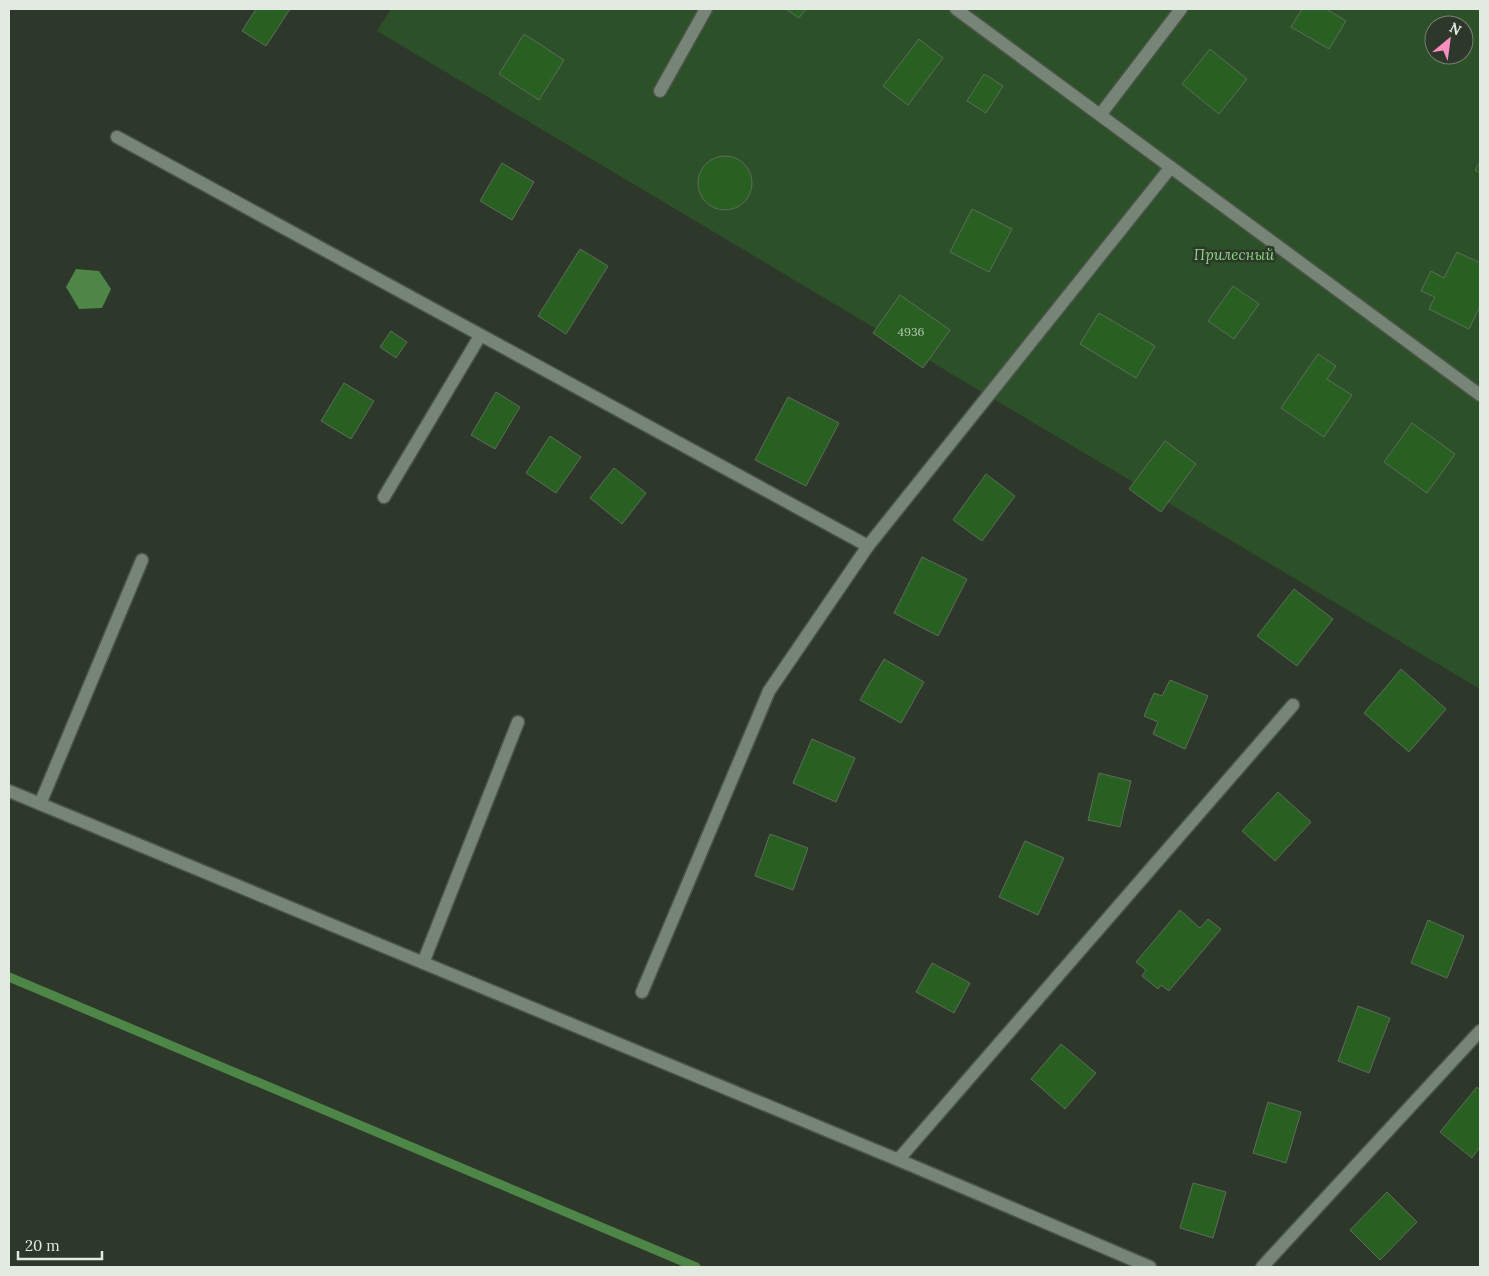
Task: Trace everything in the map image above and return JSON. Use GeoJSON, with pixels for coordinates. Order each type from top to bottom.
{"type":"FeatureCollection","features":[{"type":"Feature","properties":{"kind":"street"},"geometry":{"type":"LineString","coordinates":[[660,90],[706,9]]}},
{"type":"Feature","properties":{"kind":"street"},"geometry":{"type":"LineString","coordinates":[[956,9],[1480,395]]}},
{"type":"Feature","properties":{"kind":"street"},"geometry":{"type":"LineString","coordinates":[[1100,115],[1181,9]]}},
{"type":"Feature","properties":{"kind":"street"},"geometry":{"type":"LineString","coordinates":[[117,137],[868,546]]}},
{"type":"Feature","properties":{"kind":"street"},"geometry":{"type":"LineString","coordinates":[[642,992],[769,691],[868,546],[1171,167]]}},
{"type":"Feature","properties":{"kind":"street"},"geometry":{"type":"LineString","coordinates":[[384,497],[480,336]]}},
{"type":"Feature","properties":{"kind":"street"},"geometry":{"type":"LineString","coordinates":[[40,804],[142,560]]}},
{"type":"Feature","properties":{"kind":"street"},"geometry":{"type":"LineString","coordinates":[[898,1160],[1293,705]]}},
{"type":"Feature","properties":{"kind":"street"},"geometry":{"type":"LineString","coordinates":[[423,962],[518,722]]}},
{"type":"Feature","properties":{"kind":"street"},"geometry":{"type":"LineString","coordinates":[[9,791],[898,1160],[1150,1267]]}},
{"type":"Feature","properties":{"kind":"street"},"geometry":{"type":"LineString","coordinates":[[1262,1267],[1480,1031]]}},
{"type":"Feature","properties":{"kind":"green space","name":"Прилесный"},"geometry":{"type":"Polygon","coordinates":[[[391,9],[1480,9],[1480,689],[377,31],[391,9]]]}},
{"type":"Feature","properties":{"kind":"shaded area"},"geometry":{"type":"Polygon","coordinates":[[[76,269],[99,271],[111,289],[102,308],[79,309],[66,287],[76,269]]]}},
{"type":"Feature","properties":{"kind":"building"},"geometry":{"type":"Polygon","coordinates":[[[256,9],[290,9],[266,46],[242,31],[256,9]]]}},
{"type":"Feature","properties":{"kind":"building"},"geometry":{"type":"Polygon","coordinates":[[[786,9],[806,9],[799,18],[786,9]]]}},
{"type":"Feature","properties":{"kind":"building"},"geometry":{"type":"Polygon","coordinates":[[[1302,9],[1326,9],[1346,21],[1329,49],[1291,27],[1302,9]]]}},
{"type":"Feature","properties":{"kind":"building"},"geometry":{"type":"Polygon","coordinates":[[[524,34],[564,60],[539,100],[499,74],[524,34]]]}},
{"type":"Feature","properties":{"kind":"building"},"geometry":{"type":"Polygon","coordinates":[[[919,39],[943,58],[908,105],[883,86],[919,39]]]}},
{"type":"Feature","properties":{"kind":"building"},"geometry":{"type":"Polygon","coordinates":[[[1210,49],[1247,79],[1219,114],[1182,84],[1210,49]]]}},
{"type":"Feature","properties":{"kind":"building"},"geometry":{"type":"Polygon","coordinates":[[[984,74],[1003,86],[986,113],[967,101],[984,74]]]}},
{"type":"Feature","properties":{"kind":"building"},"geometry":{"type":"Polygon","coordinates":[[[720,156],[730,156],[740,160],[748,168],[752,183],[748,198],[740,206],[730,210],[720,210],[710,206],[702,198],[698,188],[698,178],[702,168],[710,160],[720,156]]]}},
{"type":"Feature","properties":{"kind":"building"},"geometry":{"type":"Polygon","coordinates":[[[1480,162],[1480,173],[1475,170],[1480,162]]]}},
{"type":"Feature","properties":{"kind":"building"},"geometry":{"type":"Polygon","coordinates":[[[502,163],[534,182],[512,220],[480,201],[502,163]]]}},
{"type":"Feature","properties":{"kind":"building"},"geometry":{"type":"Polygon","coordinates":[[[972,209],[1012,229],[989,272],[950,252],[972,209]]]}},
{"type":"Feature","properties":{"kind":"building"},"geometry":{"type":"Polygon","coordinates":[[[580,249],[608,266],[566,334],[538,316],[580,249]]]}},
{"type":"Feature","properties":{"kind":"building"},"geometry":{"type":"Polygon","coordinates":[[[1457,252],[1480,263],[1480,306],[1469,329],[1429,309],[1435,297],[1421,291],[1431,271],[1444,278],[1457,252]]]}},
{"type":"Feature","properties":{"kind":"building"},"geometry":{"type":"Polygon","coordinates":[[[1233,286],[1259,304],[1234,339],[1208,321],[1233,286]]]}},
{"type":"Feature","properties":{"kind":"building"},"geometry":{"type":"Polygon","coordinates":[[[900,295],[950,330],[923,368],[873,333],[900,295]]]}},
{"type":"Feature","properties":{"kind":"building"},"geometry":{"type":"Polygon","coordinates":[[[1099,313],[1155,346],[1136,378],[1080,344],[1099,313]]]}},
{"type":"Feature","properties":{"kind":"building"},"geometry":{"type":"Polygon","coordinates":[[[391,331],[407,342],[396,358],[380,347],[391,331]]]}},
{"type":"Feature","properties":{"kind":"building"},"geometry":{"type":"Polygon","coordinates":[[[1318,354],[1336,366],[1327,379],[1352,395],[1324,437],[1281,408],[1318,354]]]}},
{"type":"Feature","properties":{"kind":"building"},"geometry":{"type":"Polygon","coordinates":[[[344,383],[374,401],[351,439],[321,421],[344,383]]]}},
{"type":"Feature","properties":{"kind":"building"},"geometry":{"type":"Polygon","coordinates":[[[496,392],[520,407],[495,449],[471,435],[496,392]]]}},
{"type":"Feature","properties":{"kind":"building"},"geometry":{"type":"Polygon","coordinates":[[[788,397],[839,423],[806,486],[755,460],[788,397]]]}},
{"type":"Feature","properties":{"kind":"building"},"geometry":{"type":"Polygon","coordinates":[[[1412,423],[1455,454],[1427,493],[1384,462],[1412,423]]]}},
{"type":"Feature","properties":{"kind":"building"},"geometry":{"type":"Polygon","coordinates":[[[550,436],[581,457],[556,493],[526,473],[550,436]]]}},
{"type":"Feature","properties":{"kind":"building"},"geometry":{"type":"Polygon","coordinates":[[[1165,441],[1196,464],[1161,512],[1129,489],[1165,441]]]}},
{"type":"Feature","properties":{"kind":"building"},"geometry":{"type":"Polygon","coordinates":[[[614,468],[646,493],[622,524],[590,498],[614,468]]]}},
{"type":"Feature","properties":{"kind":"building"},"geometry":{"type":"Polygon","coordinates":[[[986,474],[1015,496],[982,541],[953,520],[986,474]]]}},
{"type":"Feature","properties":{"kind":"building"},"geometry":{"type":"Polygon","coordinates":[[[922,557],[967,579],[938,636],[894,613],[922,557]]]}},
{"type":"Feature","properties":{"kind":"building"},"geometry":{"type":"Polygon","coordinates":[[[1294,589],[1333,619],[1297,666],[1257,636],[1294,589]]]}},
{"type":"Feature","properties":{"kind":"building"},"geometry":{"type":"Polygon","coordinates":[[[884,659],[924,682],[901,723],[860,700],[884,659]]]}},
{"type":"Feature","properties":{"kind":"building"},"geometry":{"type":"Polygon","coordinates":[[[1401,669],[1446,709],[1409,752],[1364,713],[1401,669]]]}},
{"type":"Feature","properties":{"kind":"building"},"geometry":{"type":"Polygon","coordinates":[[[1170,680],[1208,696],[1185,749],[1153,734],[1158,722],[1144,716],[1154,693],[1162,696],[1170,680]]]}},
{"type":"Feature","properties":{"kind":"building"},"geometry":{"type":"Polygon","coordinates":[[[812,739],[855,758],[836,802],[793,783],[812,739]]]}},
{"type":"Feature","properties":{"kind":"building"},"geometry":{"type":"Polygon","coordinates":[[[1099,773],[1131,781],[1120,827],[1088,820],[1099,773]]]}},
{"type":"Feature","properties":{"kind":"building"},"geometry":{"type":"Polygon","coordinates":[[[1278,792],[1311,822],[1275,861],[1242,831],[1278,792]]]}},
{"type":"Feature","properties":{"kind":"building"},"geometry":{"type":"Polygon","coordinates":[[[770,834],[808,848],[793,890],[755,876],[770,834]]]}},
{"type":"Feature","properties":{"kind":"building"},"geometry":{"type":"Polygon","coordinates":[[[1025,841],[1064,858],[1038,915],[999,897],[1025,841]]]}},
{"type":"Feature","properties":{"kind":"building"},"geometry":{"type":"Polygon","coordinates":[[[1180,910],[1200,928],[1208,919],[1221,929],[1169,991],[1161,985],[1158,989],[1142,976],[1146,970],[1136,962],[1180,910]]]}},
{"type":"Feature","properties":{"kind":"building"},"geometry":{"type":"Polygon","coordinates":[[[1428,920],[1464,936],[1447,978],[1411,963],[1428,920]]]}},
{"type":"Feature","properties":{"kind":"building"},"geometry":{"type":"Polygon","coordinates":[[[932,963],[970,983],[954,1013],[916,992],[932,963]]]}},
{"type":"Feature","properties":{"kind":"building"},"geometry":{"type":"Polygon","coordinates":[[[1358,1006],[1390,1018],[1369,1073],[1338,1061],[1358,1006]]]}},
{"type":"Feature","properties":{"kind":"building"},"geometry":{"type":"Polygon","coordinates":[[[1061,1044],[1096,1073],[1065,1109],[1031,1079],[1061,1044]]]}},
{"type":"Feature","properties":{"kind":"building"},"geometry":{"type":"Polygon","coordinates":[[[1477,1087],[1480,1090],[1480,1147],[1472,1158],[1440,1132],[1477,1087]]]}},
{"type":"Feature","properties":{"kind":"building"},"geometry":{"type":"Polygon","coordinates":[[[1268,1102],[1301,1112],[1286,1163],[1253,1153],[1268,1102]]]}},
{"type":"Feature","properties":{"kind":"building"},"geometry":{"type":"Polygon","coordinates":[[[1193,1183],[1226,1192],[1213,1238],[1180,1228],[1193,1183]]]}},
{"type":"Feature","properties":{"kind":"building"},"geometry":{"type":"Polygon","coordinates":[[[1387,1192],[1417,1222],[1380,1260],[1350,1230],[1387,1192]]]}},
{"type":"Feature","properties":{"kind":"waterway"},"geometry":{"type":"LineString","coordinates":[[9,977],[696,1267]]}}]}
